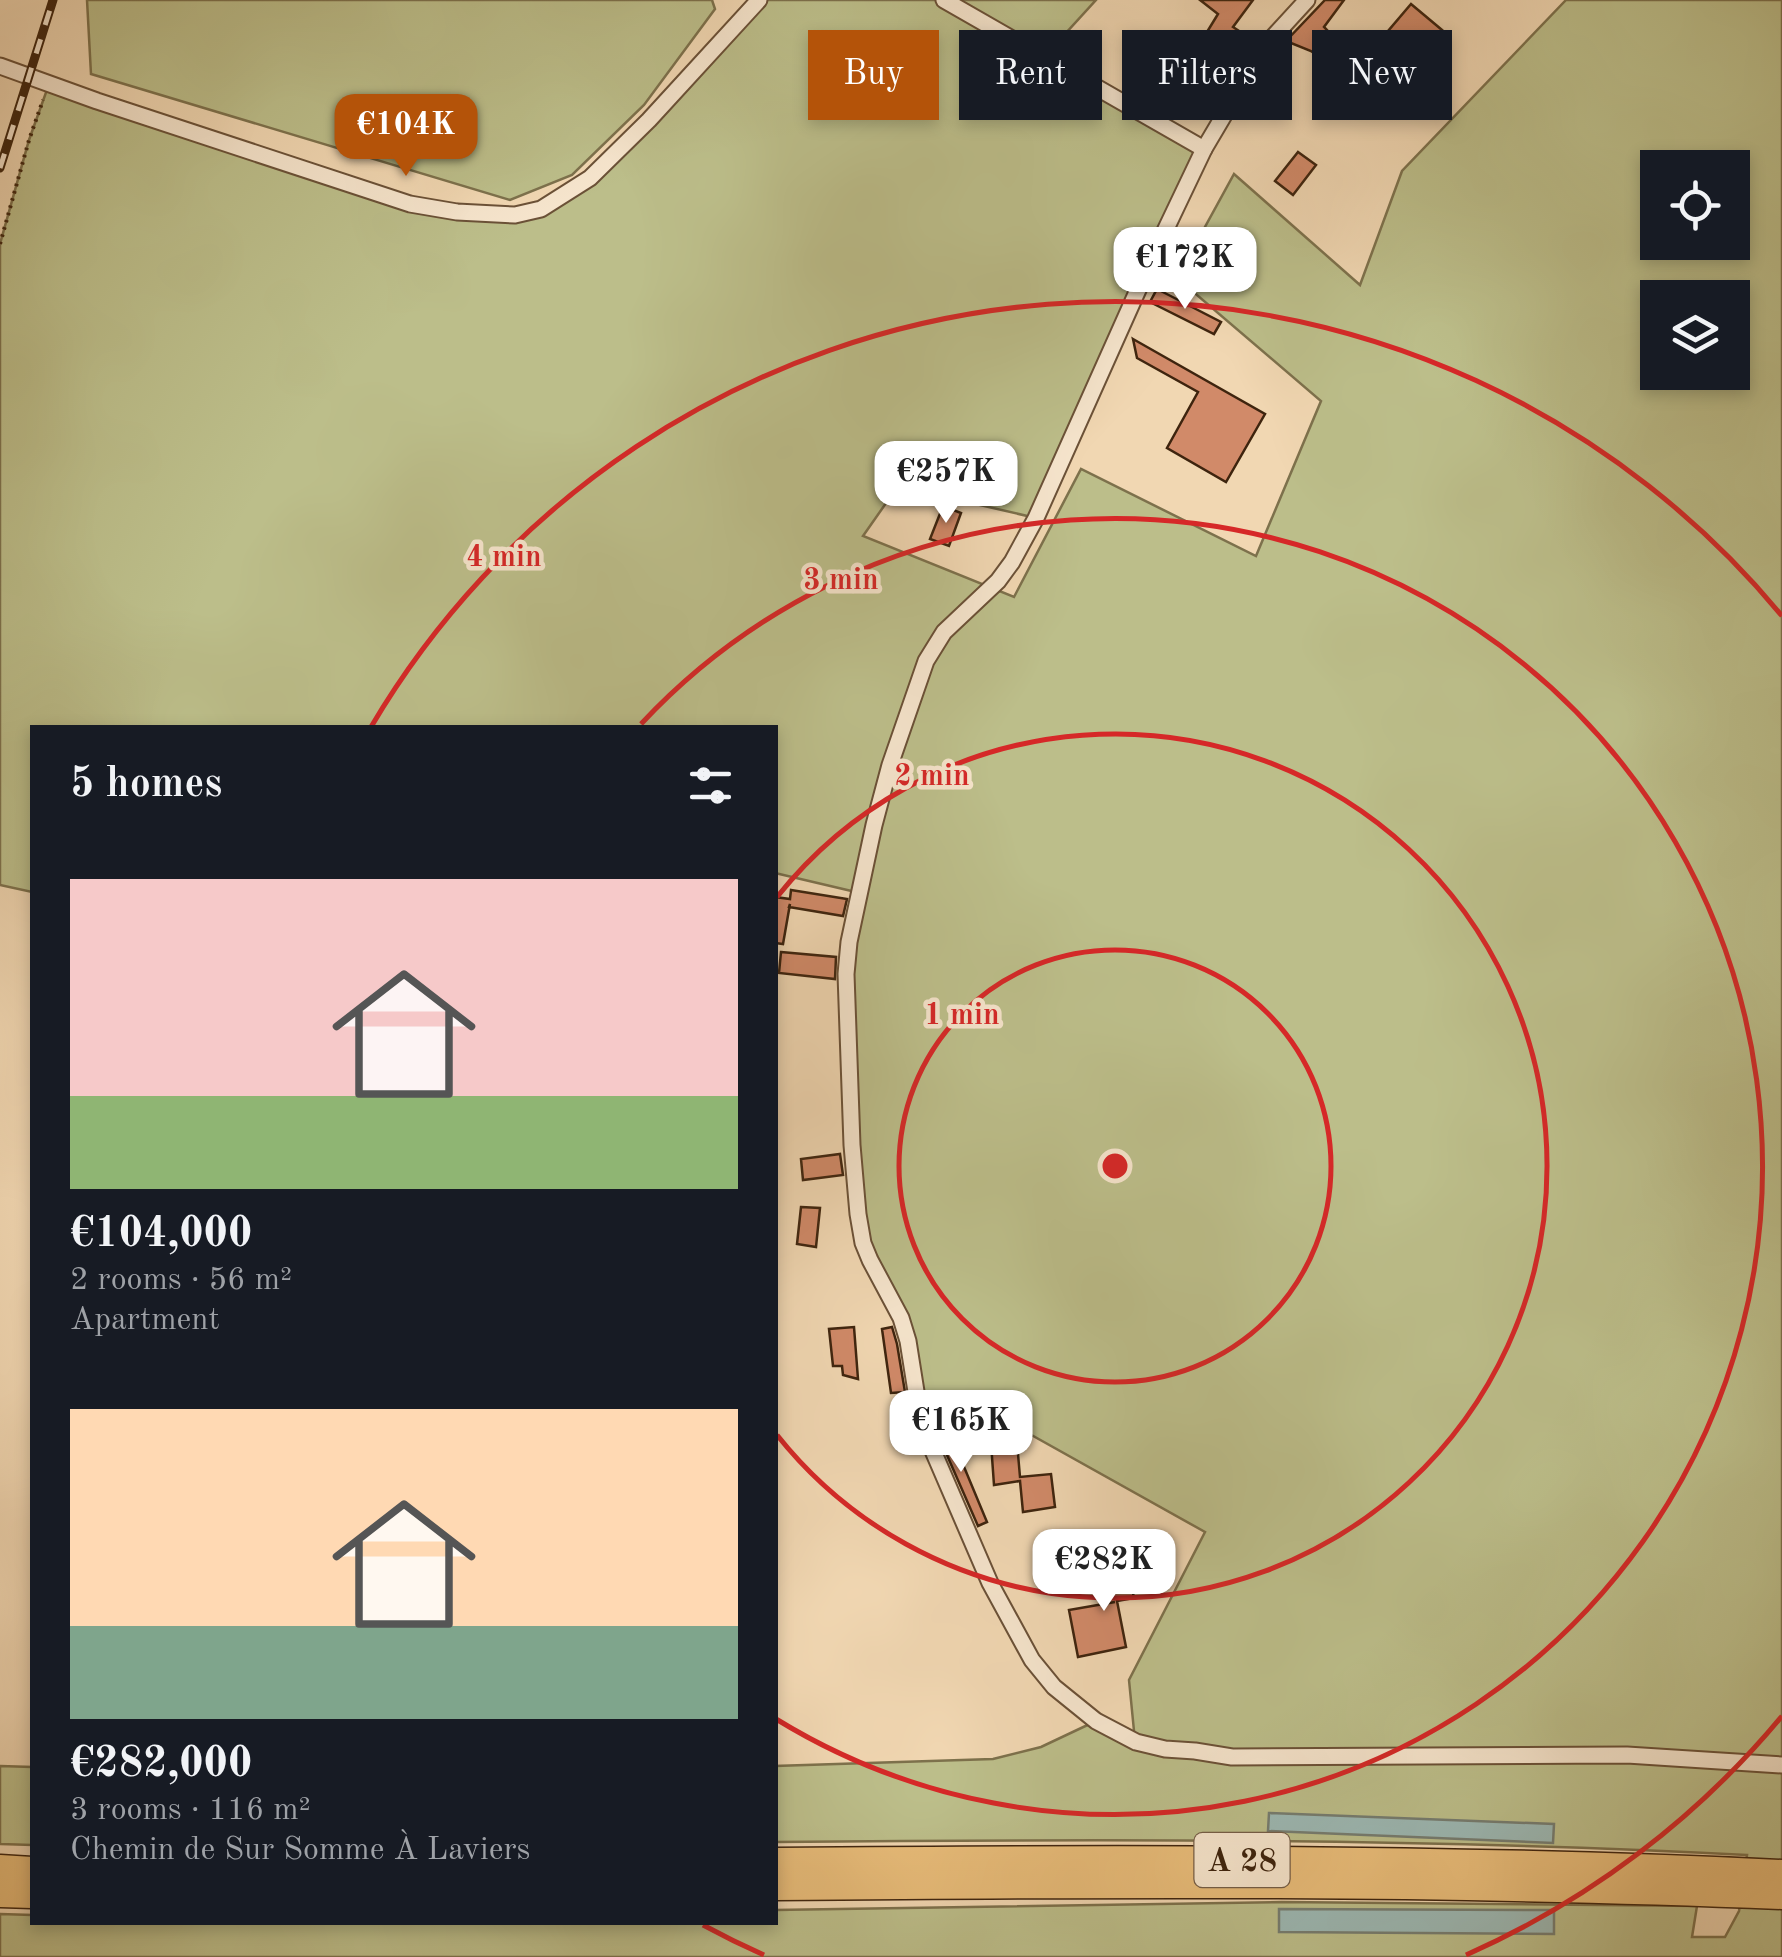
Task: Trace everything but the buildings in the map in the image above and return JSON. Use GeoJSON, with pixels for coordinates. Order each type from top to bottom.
{"type":"FeatureCollection","features":[{"type":"Feature","properties":{"kind":"highway","name":"A 28"},"geometry":{"type":"LineString","coordinates":[[778,1862],[1318,1860],[1708,1881],[1782,1896]]}},
{"type":"Feature","properties":{"kind":"highway"},"geometry":{"type":"LineString","coordinates":[[0,1869],[30,1871]]}},
{"type":"Feature","properties":{"kind":"highway","name":"A 28"},"geometry":{"type":"LineString","coordinates":[[778,1886],[1708,1881],[1782,1874]]}},
{"type":"Feature","properties":{"kind":"highway"},"geometry":{"type":"LineString","coordinates":[[0,1892],[30,1894]]}},
{"type":"Feature","properties":{"kind":"street"},"geometry":{"type":"LineString","coordinates":[[0,66],[410,204],[457,212],[515,215],[541,209],[590,178],[759,0]]}},
{"type":"Feature","properties":{"kind":"street"},"geometry":{"type":"LineString","coordinates":[[944,0],[1204,149]]}},
{"type":"Feature","properties":{"kind":"street"},"geometry":{"type":"LineString","coordinates":[[1307,0],[1256,61],[1204,149],[1036,518],[1012,562],[998,581],[944,632],[926,661],[890,765],[849,942],[846,1012],[852,1145],[863,1243],[900,1318],[908,1341],[922,1424],[990,1583],[1032,1660],[1054,1687],[1096,1721],[1136,1742],[1232,1758],[1627,1755],[1782,1765]]}},
{"type":"Feature","properties":{"kind":"path"},"geometry":{"type":"LineString","coordinates":[[0,244],[29,140],[50,84]]}},
{"type":"Feature","properties":{"kind":"green space"},"geometry":{"type":"Polygon","coordinates":[[[87,0],[712,0],[715,9],[644,105],[572,175],[510,200],[91,74],[87,0]]]}},
{"type":"Feature","properties":{"kind":"green space"},"geometry":{"type":"Polygon","coordinates":[[[759,0],[1096,0],[1069,30],[959,30],[959,120],[1102,120],[1102,89],[1122,101],[1122,120],[1154,120],[1204,149],[1036,518],[898,486],[863,536],[1014,597],[1081,469],[1256,556],[1321,401],[1177,278],[1234,174],[1360,285],[1402,171],[1566,0],[1782,0],[1782,1957],[0,1957],[0,1914],[30,1915],[30,1925],[778,1925],[778,1910],[1282,1902],[1697,1906],[1692,1937],[1725,1937],[1739,1911],[1747,1855],[1382,1843],[778,1842],[778,1766],[993,1759],[1041,1747],[1096,1721],[1135,1741],[1129,1680],[1205,1532],[958,1394],[919,1412],[908,1341],[870,1260],[846,1012],[860,893],[778,874],[778,725],[30,725],[30,892],[0,885],[0,244],[49,84],[376,193],[515,215],[590,178],[759,0]]]}},
{"type":"Feature","properties":{"kind":"green space"},"geometry":{"type":"Polygon","coordinates":[[[0,1766],[30,1767],[30,1845],[0,1844],[0,1766]]]}},
{"type":"Feature","properties":{"kind":"water"},"geometry":{"type":"Polygon","coordinates":[[[1269,1813],[1554,1824],[1553,1843],[1268,1831],[1269,1813]]]}},
{"type":"Feature","properties":{"kind":"water"},"geometry":{"type":"Polygon","coordinates":[[[1279,1909],[1554,1910],[1554,1934],[1279,1932],[1279,1909]]]}},
{"type":"Feature","properties":{"kind":"railway"},"geometry":{"type":"LineString","coordinates":[[0,168],[53,0]]}}]}
